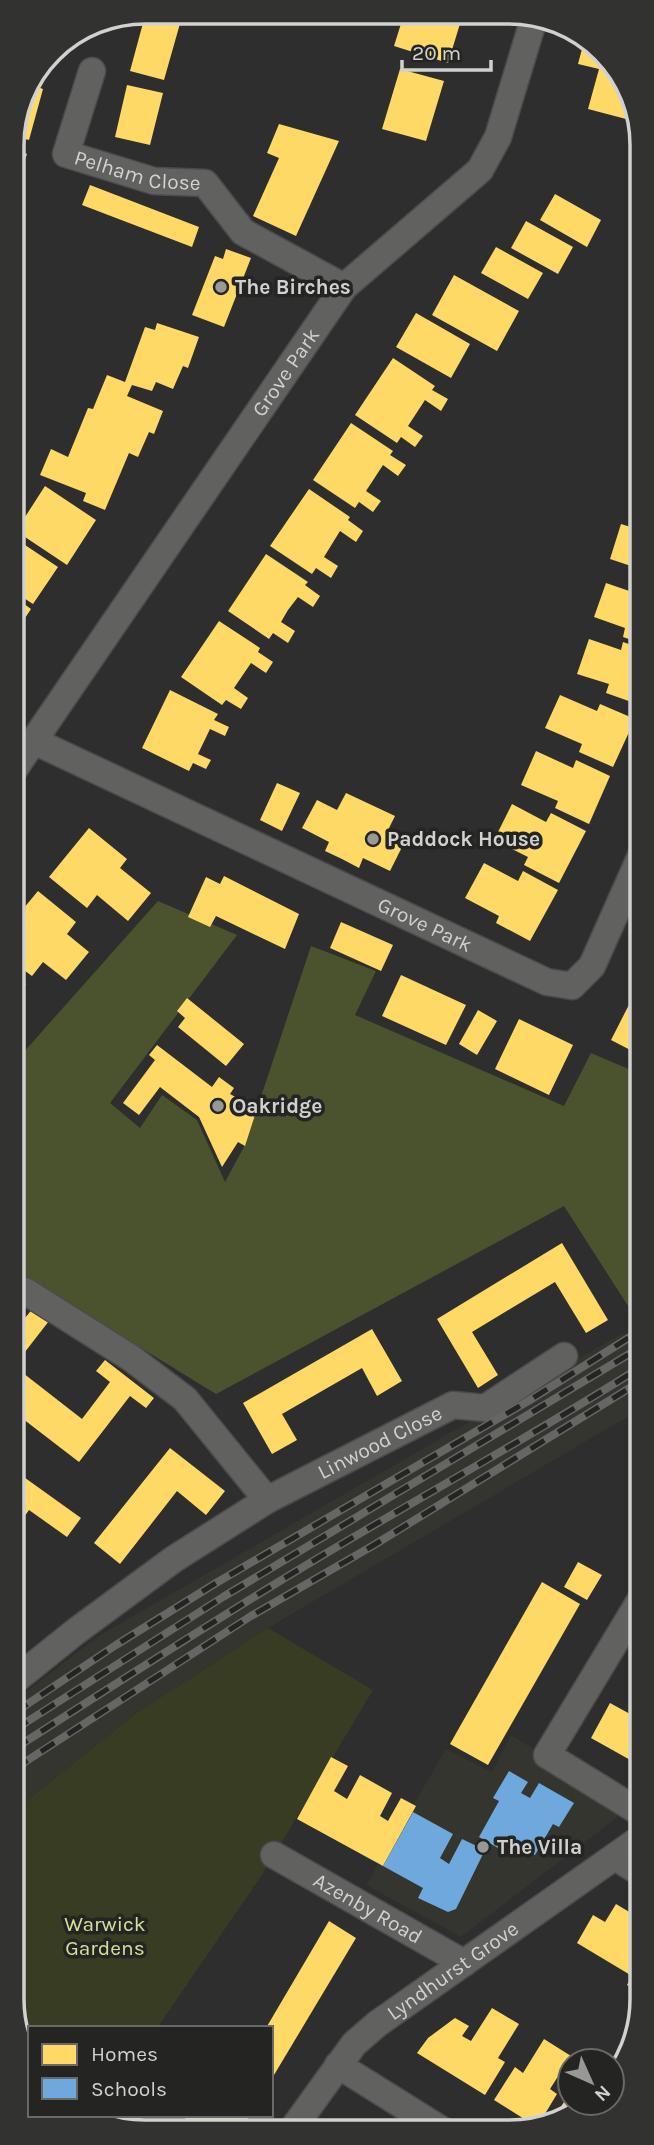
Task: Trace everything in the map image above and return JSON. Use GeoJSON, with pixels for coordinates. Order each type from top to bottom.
{"type":"FeatureCollection","features":[{"type":"Feature","properties":{"kind":"street","name":"Grove Park"},"geometry":{"type":"LineString","coordinates":[[25,754],[344,287],[480,170],[498,137],[531,27]]}},
{"type":"Feature","properties":{"kind":"street","name":"Pelham Close"},"geometry":{"type":"LineString","coordinates":[[92,71],[66,154],[154,181],[205,183],[243,232],[344,287]]}},
{"type":"Feature","properties":{"kind":"street","name":"Grove Park"},"geometry":{"type":"LineString","coordinates":[[34,741],[547,982],[572,986],[592,966],[630,881]]}},
{"type":"Feature","properties":{"kind":"street"},"geometry":{"type":"LineString","coordinates":[[24,1291],[131,1359],[185,1399],[267,1500]]}},
{"type":"Feature","properties":{"kind":"street","name":"Linwood Close"},"geometry":{"type":"LineString","coordinates":[[24,1673],[174,1559],[267,1500],[453,1405],[485,1408],[564,1356]]}},
{"type":"Feature","properties":{"kind":"street"},"geometry":{"type":"LineString","coordinates":[[629,1619],[547,1755],[629,1806]]}},
{"type":"Feature","properties":{"kind":"street","name":"Lyndhurst Grove"},"geometry":{"type":"LineString","coordinates":[[299,2120],[355,2044],[377,2024],[629,1847]]}},
{"type":"Feature","properties":{"kind":"street","name":"Azenby Road"},"geometry":{"type":"LineString","coordinates":[[274,1855],[464,1963]]}},
{"type":"Feature","properties":{"kind":"street"},"geometry":{"type":"LineString","coordinates":[[615,1857],[629,1866]]}},
{"type":"Feature","properties":{"kind":"street"},"geometry":{"type":"LineString","coordinates":[[338,2065],[426,2120]]}},
{"type":"Feature","properties":{"kind":"shaded area"},"geometry":{"type":"Polygon","coordinates":[[[623,1333],[629,1345],[629,1416],[268,1628],[135,1714],[24,1803],[24,1693],[97,1637],[623,1333]]]}},
{"type":"Feature","properties":{"kind":"shaded area","name":"The Villa"},"geometry":{"type":"Polygon","coordinates":[[[511,1735],[628,1809],[461,1937],[366,1885],[446,1749],[492,1772],[511,1735]]]}},
{"type":"Feature","properties":{"kind":"green space"},"geometry":{"type":"Polygon","coordinates":[[[158,901],[237,935],[110,1103],[140,1128],[162,1095],[197,1120],[225,1182],[245,1145],[311,946],[376,971],[355,1015],[564,1106],[591,1053],[630,1070],[629,1308],[564,1206],[216,1394],[24,1278],[25,1051],[158,901]]]}},
{"type":"Feature","properties":{"kind":"green space","name":"Warwick Gardens"},"geometry":{"type":"Polygon","coordinates":[[[268,1628],[373,1690],[262,1875],[158,2026],[28,2027],[24,2000],[24,1803],[135,1714],[268,1628]]]}},
{"type":"Feature","properties":{"kind":"building: Homes"},"geometry":{"type":"Polygon","coordinates":[[[143,24],[180,24],[164,80],[130,71],[143,24]]]}},
{"type":"Feature","properties":{"kind":"building: Homes"},"geometry":{"type":"Polygon","coordinates":[[[401,24],[460,24],[448,63],[394,46],[401,24]]]}},
{"type":"Feature","properties":{"kind":"building: Homes"},"geometry":{"type":"Polygon","coordinates":[[[582,50],[594,60],[613,85],[626,119],[588,109],[599,69],[578,64],[582,50]]]}},
{"type":"Feature","properties":{"kind":"building: Homes"},"geometry":{"type":"Polygon","coordinates":[[[400,69],[444,81],[426,141],[382,129],[400,69]]]}},
{"type":"Feature","properties":{"kind":"building: Homes"},"geometry":{"type":"Polygon","coordinates":[[[127,85],[163,93],[150,145],[115,137],[127,85]]]}},
{"type":"Feature","properties":{"kind":"building: Homes"},"geometry":{"type":"Polygon","coordinates":[[[40,88],[43,89],[29,140],[25,139],[29,114],[40,88]]]}},
{"type":"Feature","properties":{"kind":"building: Homes"},"geometry":{"type":"Polygon","coordinates":[[[279,124],[339,141],[296,236],[253,216],[279,158],[267,153],[279,124]]]}},
{"type":"Feature","properties":{"kind":"building: Homes"},"geometry":{"type":"Polygon","coordinates":[[[90,185],[199,227],[192,247],[82,205],[90,185]]]}},
{"type":"Feature","properties":{"kind":"building: Homes"},"geometry":{"type":"Polygon","coordinates":[[[555,194],[601,220],[587,247],[540,220],[555,194]]]}},
{"type":"Feature","properties":{"kind":"building: Homes"},"geometry":{"type":"Polygon","coordinates":[[[526,221],[573,247],[558,274],[511,248],[526,221]]]}},
{"type":"Feature","properties":{"kind":"building: Homes"},"geometry":{"type":"Polygon","coordinates":[[[496,247],[543,273],[528,299],[481,273],[496,247]]]}},
{"type":"Feature","properties":{"kind":"building: Homes","name":"The Birches"},"geometry":{"type":"Polygon","coordinates":[[[226,249],[251,258],[224,327],[192,315],[215,256],[223,259],[226,249]]]}},
{"type":"Feature","properties":{"kind":"building: Homes"},"geometry":{"type":"Polygon","coordinates":[[[454,275],[519,311],[497,351],[432,315],[454,275]]]}},
{"type":"Feature","properties":{"kind":"building: Homes"},"geometry":{"type":"Polygon","coordinates":[[[416,313],[470,344],[451,378],[396,347],[416,313]]]}},
{"type":"Feature","properties":{"kind":"building: Homes"},"geometry":{"type":"Polygon","coordinates":[[[157,323],[199,337],[188,368],[183,366],[173,389],[156,382],[152,391],[132,385],[127,396],[163,411],[154,434],[149,432],[138,457],[129,453],[105,510],[83,501],[86,493],[40,475],[51,449],[68,457],[88,408],[93,409],[107,375],[125,382],[145,327],[155,330],[157,323]]]}},
{"type":"Feature","properties":{"kind":"building: Homes"},"geometry":{"type":"Polygon","coordinates":[[[393,358],[435,386],[432,390],[448,399],[441,411],[425,400],[408,426],[423,436],[415,447],[401,437],[397,443],[355,415],[393,358]]]}},
{"type":"Feature","properties":{"kind":"building: Homes"},"geometry":{"type":"Polygon","coordinates":[[[351,423],[393,451],[390,455],[406,465],[398,476],[383,465],[366,491],[381,501],[373,512],[359,502],[355,508],[313,480],[351,423]]]}},
{"type":"Feature","properties":{"kind":"building: Homes"},"geometry":{"type":"Polygon","coordinates":[[[45,486],[96,520],[67,565],[25,537],[25,517],[45,486]]]}},
{"type":"Feature","properties":{"kind":"building: Homes"},"geometry":{"type":"Polygon","coordinates":[[[309,489],[350,517],[348,520],[363,531],[356,542],[340,531],[324,557],[338,566],[331,578],[316,568],[312,574],[270,546],[309,489]]]}},
{"type":"Feature","properties":{"kind":"building: Homes"},"geometry":{"type":"Polygon","coordinates":[[[621,524],[630,527],[630,566],[610,559],[621,524]]]}},
{"type":"Feature","properties":{"kind":"building: Homes"},"geometry":{"type":"Polygon","coordinates":[[[25,545],[58,567],[33,604],[25,599],[25,545]]]}},
{"type":"Feature","properties":{"kind":"building: Homes"},"geometry":{"type":"Polygon","coordinates":[[[266,554],[308,582],[305,585],[320,596],[313,607],[298,597],[288,610],[281,622],[295,631],[288,643],[273,633],[269,639],[228,611],[266,554]]]}},
{"type":"Feature","properties":{"kind":"building: Homes"},"geometry":{"type":"Polygon","coordinates":[[[606,583],[630,591],[630,639],[623,637],[625,628],[594,617],[606,583]]]}},
{"type":"Feature","properties":{"kind":"building: Homes"},"geometry":{"type":"Polygon","coordinates":[[[25,604],[31,609],[25,618],[25,604]]]}},
{"type":"Feature","properties":{"kind":"building: Homes"},"geometry":{"type":"Polygon","coordinates":[[[219,621],[260,648],[258,652],[273,662],[266,673],[251,663],[234,688],[248,698],[241,709],[226,700],[222,705],[181,677],[219,621]]]}},
{"type":"Feature","properties":{"kind":"building: Homes"},"geometry":{"type":"Polygon","coordinates":[[[589,639],[621,650],[623,642],[630,644],[630,701],[606,693],[609,684],[577,674],[589,639]]]}},
{"type":"Feature","properties":{"kind":"building: Homes"},"geometry":{"type":"Polygon","coordinates":[[[170,690],[218,714],[214,720],[229,727],[225,736],[210,729],[198,754],[211,760],[206,769],[193,763],[189,771],[142,748],[170,690]]]}},
{"type":"Feature","properties":{"kind":"building: Homes"},"geometry":{"type":"Polygon","coordinates":[[[560,695],[597,711],[600,704],[630,717],[630,731],[613,767],[579,752],[582,744],[545,728],[560,695]]]}},
{"type":"Feature","properties":{"kind":"building: Homes"},"geometry":{"type":"Polygon","coordinates":[[[536,751],[573,768],[576,760],[610,776],[589,824],[555,808],[558,801],[521,785],[536,751]]]}},
{"type":"Feature","properties":{"kind":"building: Homes"},"geometry":{"type":"Polygon","coordinates":[[[277,783],[300,793],[282,831],[260,820],[277,783]]]}},
{"type":"Feature","properties":{"kind":"building: Homes"},"geometry":{"type":"Polygon","coordinates":[[[346,793],[395,816],[386,834],[404,843],[390,871],[363,858],[359,868],[325,851],[329,842],[302,828],[317,800],[337,810],[346,793]]]}},
{"type":"Feature","properties":{"kind":"building: Homes"},"geometry":{"type":"Polygon","coordinates":[[[512,804],[546,822],[551,813],[586,831],[559,883],[524,865],[528,857],[494,840],[512,804]]]}},
{"type":"Feature","properties":{"kind":"building: Homes"},"geometry":{"type":"Polygon","coordinates":[[[89,828],[127,859],[120,868],[151,893],[128,921],[97,895],[87,908],[49,877],[89,828]]]}},
{"type":"Feature","properties":{"kind":"building: Homes"},"geometry":{"type":"Polygon","coordinates":[[[484,863],[518,881],[523,871],[558,890],[530,941],[496,923],[499,916],[465,898],[484,863]]]}},
{"type":"Feature","properties":{"kind":"building: Homes"},"geometry":{"type":"Polygon","coordinates":[[[224,876],[299,914],[285,949],[216,916],[210,927],[188,917],[206,877],[220,884],[224,876]]]}},
{"type":"Feature","properties":{"kind":"building: Homes"},"geometry":{"type":"Polygon","coordinates":[[[38,891],[76,922],[67,934],[89,952],[66,980],[43,962],[32,976],[25,971],[25,907],[38,891]]]}},
{"type":"Feature","properties":{"kind":"building: Homes"},"geometry":{"type":"Polygon","coordinates":[[[341,922],[393,945],[381,971],[330,948],[341,922]]]}},
{"type":"Feature","properties":{"kind":"building: Homes"},"geometry":{"type":"Polygon","coordinates":[[[401,975],[466,1005],[446,1045],[382,1016],[401,975]]]}},
{"type":"Feature","properties":{"kind":"building: Homes"},"geometry":{"type":"Polygon","coordinates":[[[187,998],[244,1044],[226,1066],[178,1027],[185,1018],[177,1011],[187,998]]]}},
{"type":"Feature","properties":{"kind":"building: Homes"},"geometry":{"type":"Polygon","coordinates":[[[630,1004],[630,1050],[611,1040],[630,1004]]]}},
{"type":"Feature","properties":{"kind":"building: Homes"},"geometry":{"type":"Polygon","coordinates":[[[478,1010],[497,1021],[477,1055],[459,1044],[478,1010]]]}},
{"type":"Feature","properties":{"kind":"building: Homes"},"geometry":{"type":"Polygon","coordinates":[[[519,1019],[573,1045],[549,1095],[495,1069],[519,1019]]]}},
{"type":"Feature","properties":{"kind":"building: Homes","name":"Oakridge"},"geometry":{"type":"Polygon","coordinates":[[[157,1045],[212,1087],[219,1077],[234,1088],[230,1094],[257,1109],[245,1146],[238,1142],[222,1167],[199,1117],[160,1087],[139,1115],[123,1103],[155,1060],[149,1055],[157,1045]]]}},
{"type":"Feature","properties":{"kind":"building: Homes"},"geometry":{"type":"Polygon","coordinates":[[[562,1243],[608,1320],[586,1333],[555,1282],[472,1332],[498,1375],[478,1388],[437,1319],[562,1243]]]}},
{"type":"Feature","properties":{"kind":"building: Homes"},"geometry":{"type":"Polygon","coordinates":[[[33,1308],[49,1321],[24,1353],[24,1319],[33,1308]]]}},
{"type":"Feature","properties":{"kind":"building: Homes"},"geometry":{"type":"Polygon","coordinates":[[[372,1329],[402,1381],[377,1396],[362,1368],[282,1414],[297,1440],[272,1454],[243,1403],[372,1329]]]}},
{"type":"Feature","properties":{"kind":"building: Homes"},"geometry":{"type":"Polygon","coordinates":[[[105,1360],[154,1398],[146,1408],[130,1396],[79,1462],[24,1420],[24,1374],[82,1419],[110,1382],[96,1371],[105,1360]]]}},
{"type":"Feature","properties":{"kind":"building: Homes"},"geometry":{"type":"Polygon","coordinates":[[[170,1448],[225,1491],[206,1515],[177,1491],[120,1564],[94,1543],[170,1448]]]}},
{"type":"Feature","properties":{"kind":"building: Homes"},"geometry":{"type":"Polygon","coordinates":[[[24,1477],[81,1518],[67,1537],[29,1510],[24,1517],[24,1477]]]}},
{"type":"Feature","properties":{"kind":"building: Homes"},"geometry":{"type":"Polygon","coordinates":[[[578,1562],[602,1575],[587,1600],[564,1587],[578,1562]]]}},
{"type":"Feature","properties":{"kind":"building: Homes"},"geometry":{"type":"Polygon","coordinates":[[[542,1582],[580,1604],[488,1765],[450,1744],[542,1582]]]}},
{"type":"Feature","properties":{"kind":"building: Homes"},"geometry":{"type":"Polygon","coordinates":[[[610,1703],[629,1714],[629,1759],[591,1738],[610,1703]]]}},
{"type":"Feature","properties":{"kind":"building: Homes"},"geometry":{"type":"Polygon","coordinates":[[[331,1757],[348,1766],[334,1791],[347,1799],[360,1775],[392,1793],[380,1816],[388,1821],[401,1798],[416,1806],[383,1866],[297,1819],[331,1757]]]}},
{"type":"Feature","properties":{"kind":"building: Homes"},"geometry":{"type":"Polygon","coordinates":[[[616,1904],[629,1912],[629,1974],[577,1943],[593,1915],[605,1922],[616,1904]]]}},
{"type":"Feature","properties":{"kind":"building: Homes"},"geometry":{"type":"Polygon","coordinates":[[[329,1921],[356,1938],[273,2077],[273,2026],[267,2026],[329,1921]]]}},
{"type":"Feature","properties":{"kind":"building: Homes"},"geometry":{"type":"Polygon","coordinates":[[[492,2008],[519,2024],[498,2058],[505,2062],[485,2095],[417,2053],[428,2038],[455,2018],[469,2026],[462,2036],[471,2041],[492,2008]]]}},
{"type":"Feature","properties":{"kind":"building: Homes"},"geometry":{"type":"Polygon","coordinates":[[[544,2039],[557,2047],[556,2080],[550,2089],[556,2096],[545,2114],[524,2119],[494,2100],[515,2067],[523,2073],[544,2039]]]}},
{"type":"Feature","properties":{"kind":"building: Homes"},"geometry":{"type":"Polygon","coordinates":[[[186,2117],[249,2117],[247,2120],[185,2119],[186,2117]]]}},
{"type":"Feature","properties":{"kind":"building: Schools"},"geometry":{"type":"Polygon","coordinates":[[[509,1771],[528,1782],[521,1793],[530,1798],[539,1783],[574,1803],[559,1827],[553,1824],[535,1855],[504,1837],[498,1848],[479,1837],[499,1801],[493,1798],[509,1771]]]}},
{"type":"Feature","properties":{"kind":"building: Schools"},"geometry":{"type":"Polygon","coordinates":[[[413,1812],[453,1834],[440,1858],[449,1864],[462,1839],[485,1850],[456,1909],[448,1912],[418,1898],[423,1888],[383,1866],[413,1812]]]}},
{"type":"Feature","properties":{"kind":"railway"},"geometry":{"type":"LineString","coordinates":[[24,1706],[216,1583],[530,1400],[629,1337]]}},
{"type":"Feature","properties":{"kind":"railway"},"geometry":{"type":"LineString","coordinates":[[24,1724],[223,1597],[629,1354]]}},
{"type":"Feature","properties":{"kind":"railway"},"geometry":{"type":"LineString","coordinates":[[24,1743],[275,1584],[629,1374]]}},
{"type":"Feature","properties":{"kind":"railway"},"geometry":{"type":"LineString","coordinates":[[24,1762],[251,1616],[374,1545],[629,1388]]}},
{"type":"Feature","properties":{"kind":"place","name":"The Birches"},"geometry":{"type":"Point","coordinates":[221,287]}},
{"type":"Feature","properties":{"kind":"place","name":"Paddock House"},"geometry":{"type":"Point","coordinates":[373,839]}},
{"type":"Feature","properties":{"kind":"place","name":"Oakridge"},"geometry":{"type":"Point","coordinates":[218,1106]}},
{"type":"Feature","properties":{"kind":"place","name":"The Villa"},"geometry":{"type":"Point","coordinates":[483,1847]}}]}
